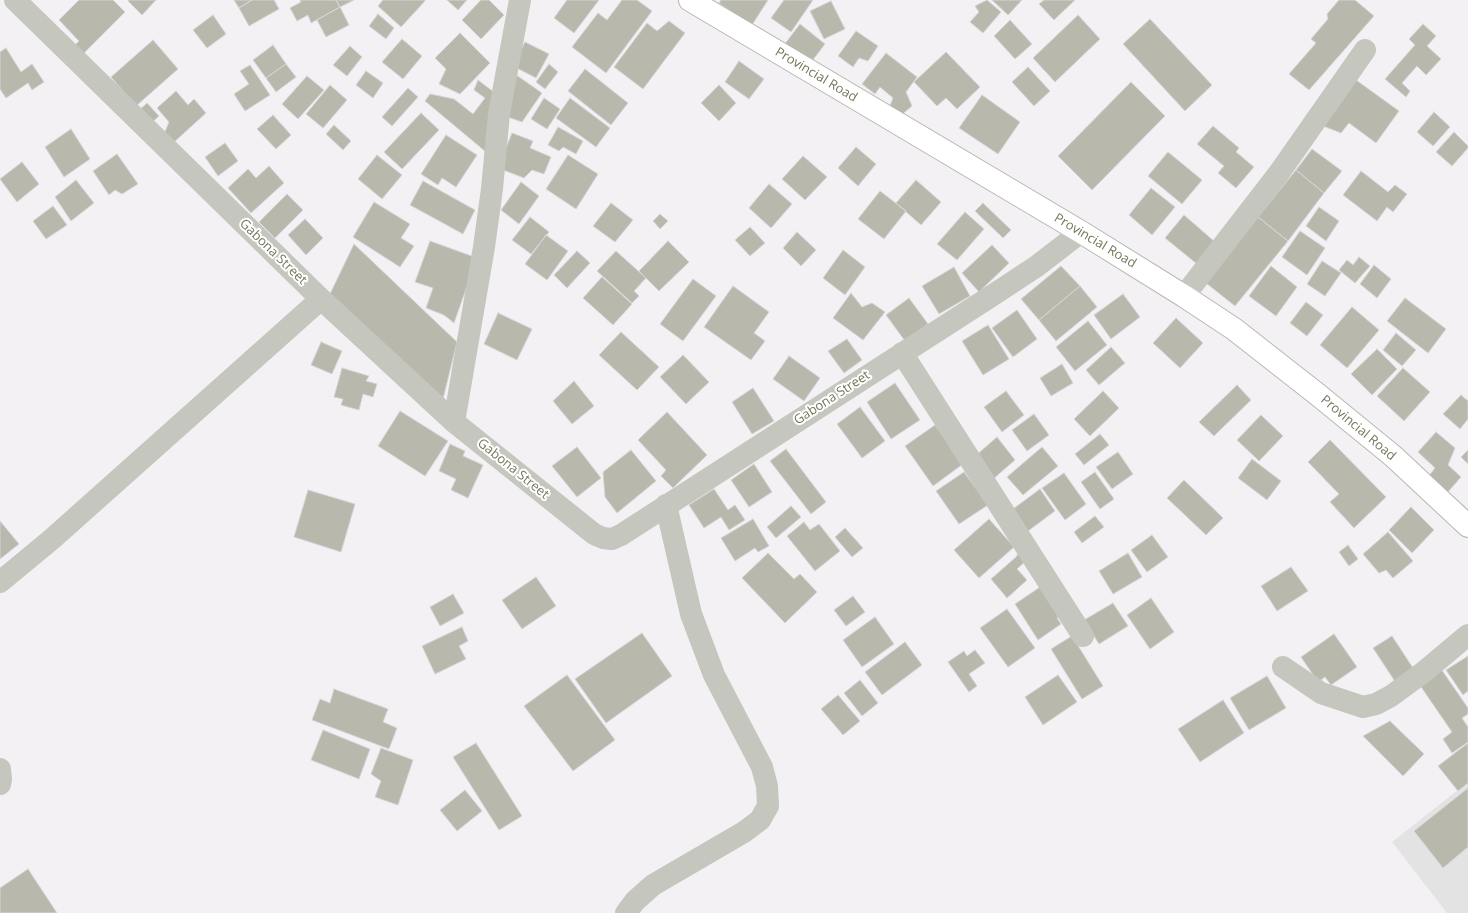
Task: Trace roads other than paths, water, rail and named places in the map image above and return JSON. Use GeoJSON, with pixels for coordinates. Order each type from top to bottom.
{"type":"FeatureCollection","features":[{"type":"Feature","properties":{"kind":"main road","name":"Provincial Road"},"geometry":{"type":"LineString","coordinates":[[690,0],[1081,232],[1234,329],[1393,456],[1468,526]]}},
{"type":"Feature","properties":{"kind":"street","name":"Gabona Street"},"geometry":{"type":"LineString","coordinates":[[15,0],[321,299],[454,422],[594,534],[603,538],[612,539],[621,535],[1000,291],[1037,266],[1081,232]]}},
{"type":"Feature","properties":{"kind":"street"},"geometry":{"type":"LineString","coordinates":[[454,422],[486,232],[492,189],[499,114],[520,0]]}},
{"type":"Feature","properties":{"kind":"street"},"geometry":{"type":"LineString","coordinates":[[1184,296],[1278,173],[1366,50]]}},
{"type":"Feature","properties":{"kind":"street"},"geometry":{"type":"LineString","coordinates":[[0,582],[52,539],[321,299]]}},
{"type":"Feature","properties":{"kind":"street"},"geometry":{"type":"LineString","coordinates":[[902,353],[1083,636]]}},
{"type":"Feature","properties":{"kind":"street"},"geometry":{"type":"LineString","coordinates":[[626,913],[634,901],[653,885],[744,832],[760,820],[768,806],[767,786],[762,767],[714,675],[691,614],[666,505]]}},
{"type":"Feature","properties":{"kind":"street"},"geometry":{"type":"LineString","coordinates":[[1283,667],[1320,693],[1363,707],[1376,704],[1391,696],[1425,671],[1468,635]]}},
{"type":"Feature","properties":{"kind":"street"},"geometry":{"type":"LineString","coordinates":[[0,769],[0,784]]}}]}
